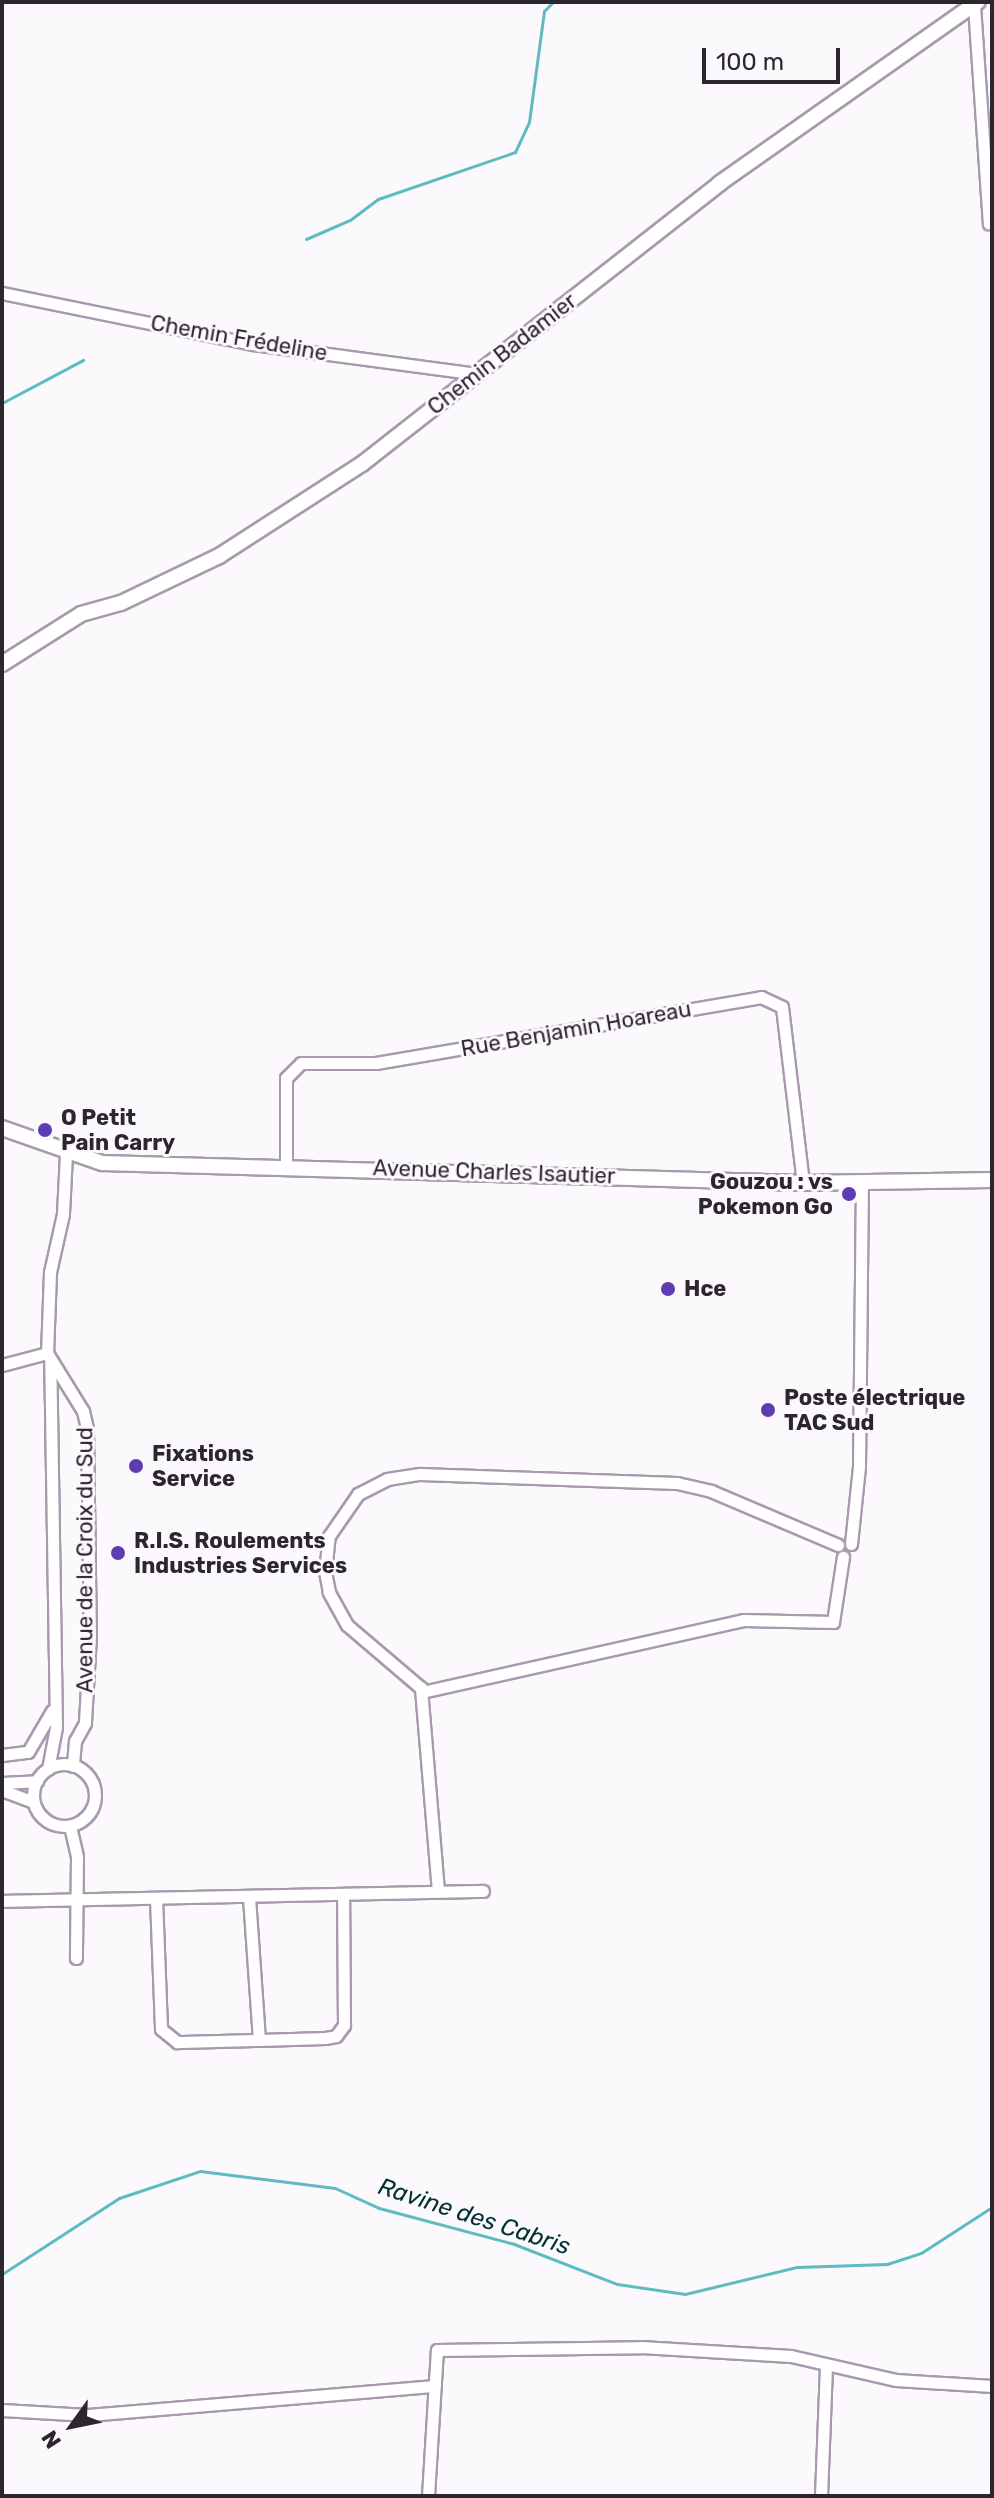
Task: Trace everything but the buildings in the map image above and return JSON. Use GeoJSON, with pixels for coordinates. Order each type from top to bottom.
{"type":"FeatureCollection","features":[{"type":"Feature","properties":{"kind":"street"},"geometry":{"type":"LineString","coordinates":[[976,4],[989,223]]}},
{"type":"Feature","properties":{"kind":"street","name":"Chemin Badamier"},"geometry":{"type":"LineString","coordinates":[[2,664],[81,614],[121,603],[219,556],[362,464],[720,183],[976,4]]}},
{"type":"Feature","properties":{"kind":"street","name":"Chemin Frédeline"},"geometry":{"type":"LineString","coordinates":[[2,293],[253,344],[477,374]]}},
{"type":"Feature","properties":{"kind":"street","name":"Rue Benjamin Hoareau"},"geometry":{"type":"LineString","coordinates":[[286,1167],[286,1078],[301,1063],[376,1063],[761,997],[782,1007],[803,1183]]}},
{"type":"Feature","properties":{"kind":"street","name":"Avenue Charles Isautier"},"geometry":{"type":"LineString","coordinates":[[2,1128],[66,1154],[102,1163],[803,1183],[992,1180]]}},
{"type":"Feature","properties":{"kind":"street"},"geometry":{"type":"LineString","coordinates":[[2,1365],[48,1357],[50,1272],[61,1228],[66,1154]]}},
{"type":"Feature","properties":{"kind":"street"},"geometry":{"type":"LineString","coordinates":[[422,1692],[743,1620],[833,1622],[842,1547],[854,1509],[859,1466],[862,1183]]}},
{"type":"Feature","properties":{"kind":"street","name":"Avenue de la Croix du Sud"},"geometry":{"type":"LineString","coordinates":[[48,1357],[54,1703],[48,1769]]}},
{"type":"Feature","properties":{"kind":"street","name":"Avenue de la Croix du Sud"},"geometry":{"type":"LineString","coordinates":[[48,1357],[83,1411],[87,1429],[89,1650],[85,1723],[75,1741],[73,1766]]}},
{"type":"Feature","properties":{"kind":"street"},"geometry":{"type":"LineString","coordinates":[[438,1891],[422,1692],[415,1680],[347,1625],[329,1592],[325,1572],[329,1536],[345,1506],[387,1479],[420,1474],[677,1483],[711,1491],[842,1547]]}},
{"type":"Feature","properties":{"kind":"street"},"geometry":{"type":"LineString","coordinates":[[2,1755],[28,1752],[48,1724],[54,1703]]}},
{"type":"Feature","properties":{"kind":"street"},"geometry":{"type":"LineString","coordinates":[[4,1782],[34,1802],[44,1819],[70,1826],[87,1816],[95,1799],[92,1781],[73,1766],[48,1769],[37,1781],[34,1802]]}},
{"type":"Feature","properties":{"kind":"street"},"geometry":{"type":"LineString","coordinates":[[4,1782],[37,1781]]}},
{"type":"Feature","properties":{"kind":"street"},"geometry":{"type":"LineString","coordinates":[[70,1826],[78,1898],[76,1958]]}},
{"type":"Feature","properties":{"kind":"street"},"geometry":{"type":"LineString","coordinates":[[2,1901],[483,1891]]}},
{"type":"Feature","properties":{"kind":"street"},"geometry":{"type":"LineString","coordinates":[[156,1898],[161,2029],[177,2042],[325,2038],[344,2025],[343,1894]]}},
{"type":"Feature","properties":{"kind":"street"},"geometry":{"type":"LineString","coordinates":[[249,1896],[259,2040]]}},
{"type":"Feature","properties":{"kind":"street"},"geometry":{"type":"LineString","coordinates":[[428,2496],[437,2350],[641,2347],[791,2356],[896,2380],[992,2386]]}},
{"type":"Feature","properties":{"kind":"street"},"geometry":{"type":"LineString","coordinates":[[821,2496],[826,2365]]}},
{"type":"Feature","properties":{"kind":"street"},"geometry":{"type":"LineString","coordinates":[[2,2410],[88,2415],[435,2386]]}},
{"type":"Feature","properties":{"kind":"waterway"},"geometry":{"type":"LineString","coordinates":[[306,239],[350,220],[378,199],[515,152],[529,122],[544,11],[553,2]]}},
{"type":"Feature","properties":{"kind":"waterway"},"geometry":{"type":"LineString","coordinates":[[2,403],[83,360]]}},
{"type":"Feature","properties":{"kind":"waterway","name":"Ravine des Cabris"},"geometry":{"type":"LineString","coordinates":[[2,2274],[119,2198],[200,2171],[335,2188],[379,2208],[514,2244],[617,2284],[685,2294],[797,2267],[887,2264],[921,2253],[992,2207]]}},
{"type":"Feature","properties":{"kind":"place","name":"O Petit Pain Carry"},"geometry":{"type":"Point","coordinates":[45,1130]}},
{"type":"Feature","properties":{"kind":"place","name":"Gouzou : vs Pokemon Go"},"geometry":{"type":"Point","coordinates":[849,1194]}},
{"type":"Feature","properties":{"kind":"place","name":"Hce"},"geometry":{"type":"Point","coordinates":[668,1289]}},
{"type":"Feature","properties":{"kind":"place","name":"Poste électrique TAC Sud"},"geometry":{"type":"Point","coordinates":[768,1410]}},
{"type":"Feature","properties":{"kind":"place","name":"Fixations Service"},"geometry":{"type":"Point","coordinates":[136,1466]}},
{"type":"Feature","properties":{"kind":"place","name":"R.I.S. Roulements Industries Services"},"geometry":{"type":"Point","coordinates":[118,1553]}}]}
